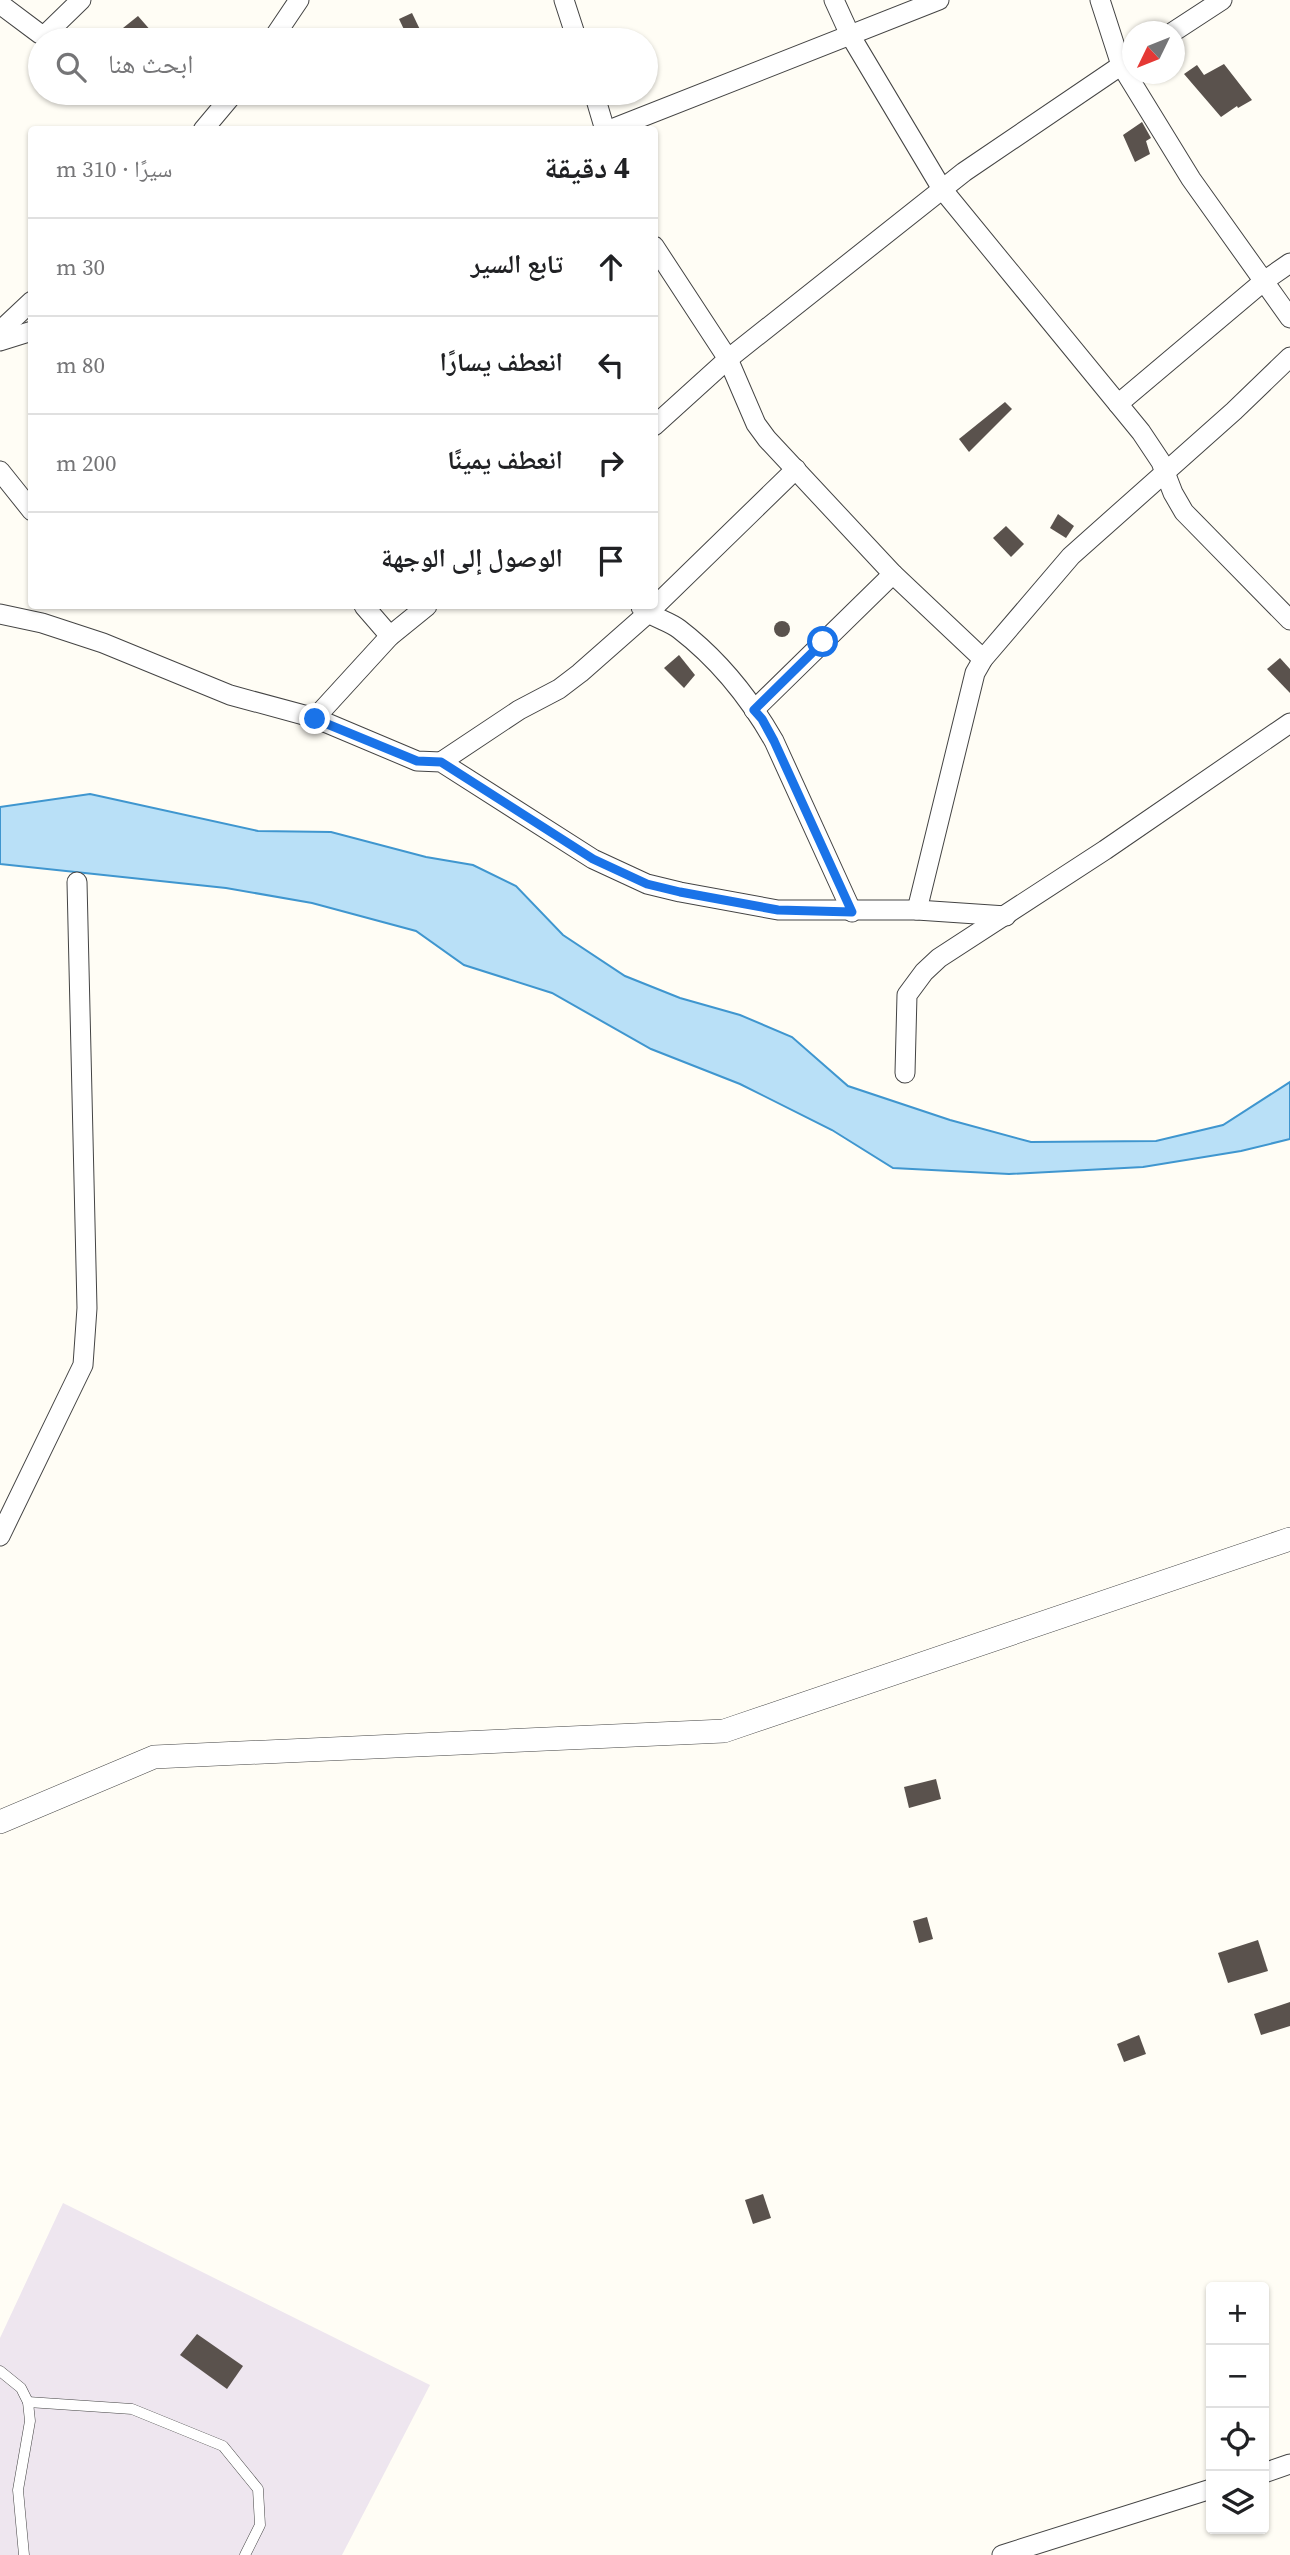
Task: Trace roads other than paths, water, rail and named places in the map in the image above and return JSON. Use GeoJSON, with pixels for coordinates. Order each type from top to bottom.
{"type":"FeatureCollection","features":[{"type":"Feature","properties":{"kind":"street"},"geometry":{"type":"LineString","coordinates":[[52,28],[81,0]]}},
{"type":"Feature","properties":{"kind":"street"},"geometry":{"type":"LineString","coordinates":[[280,28],[299,0]]}},
{"type":"Feature","properties":{"kind":"street"},"geometry":{"type":"LineString","coordinates":[[564,0],[573,28]]}},
{"type":"Feature","properties":{"kind":"street"},"geometry":{"type":"LineString","coordinates":[[834,0],[850,35],[942,190],[1141,432],[1161,462],[1173,494],[1184,512],[1290,620]]}},
{"type":"Feature","properties":{"kind":"street"},"geometry":{"type":"LineString","coordinates":[[617,126],[939,0]]}},
{"type":"Feature","properties":{"kind":"street"},"geometry":{"type":"LineString","coordinates":[[1100,0],[1122,50]]}},
{"type":"Feature","properties":{"kind":"street"},"geometry":{"type":"LineString","coordinates":[[1185,24],[1222,0]]}},
{"type":"Feature","properties":{"kind":"street"},"geometry":{"type":"LineString","coordinates":[[0,4],[28,28]]}},
{"type":"Feature","properties":{"kind":"street"},"geometry":{"type":"LineString","coordinates":[[658,422],[728,359],[942,190],[1122,64]]}},
{"type":"Feature","properties":{"kind":"street"},"geometry":{"type":"LineString","coordinates":[[1139,84],[1191,179],[1290,318]]}},
{"type":"Feature","properties":{"kind":"street"},"geometry":{"type":"LineString","coordinates":[[206,126],[224,105]]}},
{"type":"Feature","properties":{"kind":"street"},"geometry":{"type":"LineString","coordinates":[[598,105],[606,126]]}},
{"type":"Feature","properties":{"kind":"street"},"geometry":{"type":"LineString","coordinates":[[658,252],[728,359],[756,424],[767,439],[893,573],[982,659]]}},
{"type":"Feature","properties":{"kind":"street"},"geometry":{"type":"LineString","coordinates":[[1118,404],[1264,281],[1290,263]]}},
{"type":"Feature","properties":{"kind":"street"},"geometry":{"type":"LineString","coordinates":[[0,331],[28,305]]}},
{"type":"Feature","properties":{"kind":"street"},"geometry":{"type":"LineString","coordinates":[[0,341],[28,332]]}},
{"type":"Feature","properties":{"kind":"street"},"geometry":{"type":"LineString","coordinates":[[917,910],[975,673],[982,659],[1071,556],[1290,358]]}},
{"type":"Feature","properties":{"kind":"street"},"geometry":{"type":"LineString","coordinates":[[658,596],[796,469]]}},
{"type":"Feature","properties":{"kind":"street"},"geometry":{"type":"LineString","coordinates":[[0,471],[28,506]]}},
{"type":"Feature","properties":{"kind":"street"},"geometry":{"type":"LineString","coordinates":[[754,710],[893,573]]}},
{"type":"Feature","properties":{"kind":"street"},"geometry":{"type":"LineString","coordinates":[[367,609],[390,636]]}},
{"type":"Feature","properties":{"kind":"street"},"geometry":{"type":"LineString","coordinates":[[315,719],[390,636],[423,609]]}},
{"type":"Feature","properties":{"kind":"street"},"geometry":{"type":"LineString","coordinates":[[441,762],[519,710],[569,682],[643,610],[675,626],[701,646],[724,669],[762,719],[852,912]]}},
{"type":"Feature","properties":{"kind":"street"},"geometry":{"type":"LineString","coordinates":[[0,614],[42,622],[103,643],[230,695],[315,719],[417,761],[441,762],[593,859],[647,884],[778,910],[917,910],[1006,916]]}},
{"type":"Feature","properties":{"kind":"street"},"geometry":{"type":"LineString","coordinates":[[905,1073],[907,995],[924,972],[939,958],[1006,916],[1290,723]]}},
{"type":"Feature","properties":{"kind":"street"},"geometry":{"type":"LineString","coordinates":[[0,1536],[83,1365],[87,1308],[77,882]]}},
{"type":"Feature","properties":{"kind":"street"},"geometry":{"type":"LineString","coordinates":[[0,1822],[154,1757],[724,1731],[1290,1539]]}},
{"type":"Feature","properties":{"kind":"street"},"geometry":{"type":"LineString","coordinates":[[1269,2471],[1290,2464]]}},
{"type":"Feature","properties":{"kind":"street"},"geometry":{"type":"LineString","coordinates":[[1002,2555],[1206,2491]]}},
{"type":"Feature","properties":{"kind":"lane"},"geometry":{"type":"LineString","coordinates":[[0,2371],[21,2388],[28,2402],[30,2421],[18,2490],[24,2555]]}},
{"type":"Feature","properties":{"kind":"lane"},"geometry":{"type":"LineString","coordinates":[[28,2402],[132,2409],[223,2446],[258,2489],[260,2525],[245,2555]]}},
{"type":"Feature","properties":{"kind":"water"},"geometry":{"type":"Polygon","coordinates":[[[90,794],[258,831],[331,832],[426,857],[473,865],[516,886],[563,935],[625,976],[680,998],[740,1015],[792,1037],[848,1086],[950,1120],[1031,1142],[1156,1141],[1223,1125],[1290,1082],[1290,1139],[1241,1151],[1143,1167],[1009,1174],[893,1168],[832,1130],[740,1084],[651,1049],[552,993],[464,965],[416,931],[312,903],[226,888],[0,864],[0,807],[90,794]]]}}]}
